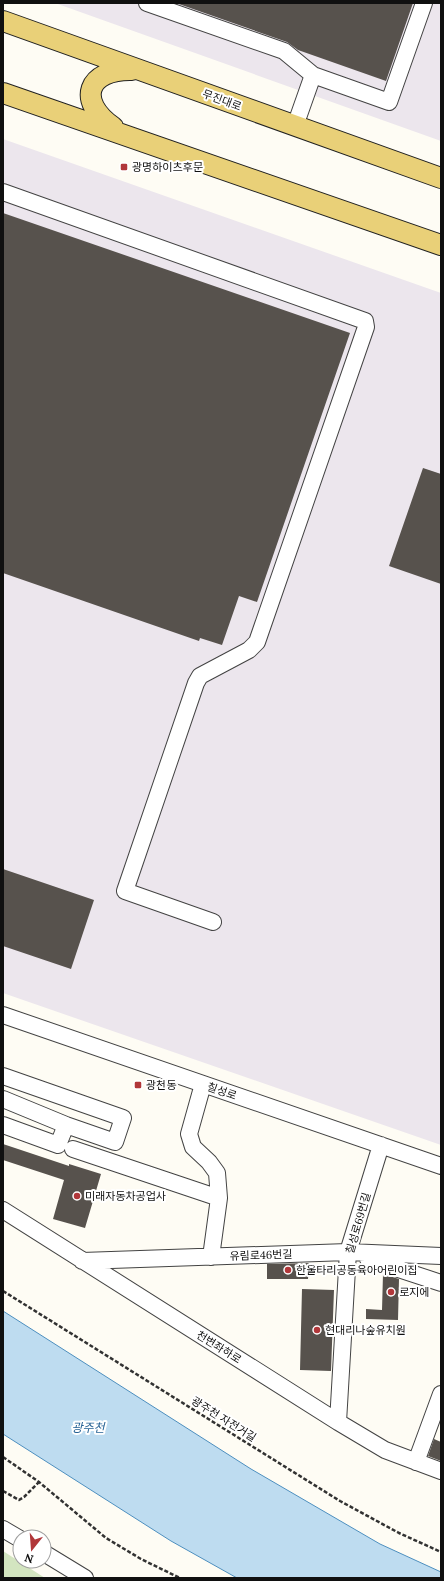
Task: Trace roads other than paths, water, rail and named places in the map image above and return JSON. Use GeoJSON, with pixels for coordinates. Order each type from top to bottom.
{"type":"FeatureCollection","features":[{"type":"Feature","properties":{"kind":"main road","name":"무진대로"},"geometry":{"type":"LineString","coordinates":[[3,21],[441,178]]}},
{"type":"Feature","properties":{"kind":"main road"},"geometry":{"type":"LineString","coordinates":[[121,133],[99,116],[93,108],[90,98],[92,88],[98,78],[106,73],[116,70],[140,70]]}},
{"type":"Feature","properties":{"kind":"main road"},"geometry":{"type":"LineString","coordinates":[[3,93],[441,245]]}},
{"type":"Feature","properties":{"kind":"street"},"geometry":{"type":"LineString","coordinates":[[147,3],[284,50],[313,75],[389,102],[424,3]]}},
{"type":"Feature","properties":{"kind":"street"},"geometry":{"type":"LineString","coordinates":[[295,126],[313,75]]}},
{"type":"Feature","properties":{"kind":"street"},"geometry":{"type":"LineString","coordinates":[[3,192],[365,321],[366,326],[257,642],[248,650],[200,676],[196,683],[125,891],[213,922]]}},
{"type":"Feature","properties":{"kind":"street","name":"칠성로"},"geometry":{"type":"LineString","coordinates":[[3,1015],[441,1166]]}},
{"type":"Feature","properties":{"kind":"street"},"geometry":{"type":"LineString","coordinates":[[3,1076],[123,1118],[115,1142],[66,1125],[3,1099]]}},
{"type":"Feature","properties":{"kind":"street"},"geometry":{"type":"LineString","coordinates":[[202,1084],[189,1134],[193,1147],[209,1162],[217,1173],[219,1198],[210,1257]]}},
{"type":"Feature","properties":{"kind":"street"},"geometry":{"type":"LineString","coordinates":[[3,1125],[58,1145],[66,1125]]}},
{"type":"Feature","properties":{"kind":"street","name":"칠성로69번길"},"geometry":{"type":"LineString","coordinates":[[338,1422],[348,1252],[381,1145]]}},
{"type":"Feature","properties":{"kind":"street"},"geometry":{"type":"LineString","coordinates":[[73,1149],[219,1198]]}},
{"type":"Feature","properties":{"kind":"street","name":"천변좌하로"},"geometry":{"type":"LineString","coordinates":[[3,1210],[338,1422],[385,1450],[441,1471]]}},
{"type":"Feature","properties":{"kind":"street"},"geometry":{"type":"LineString","coordinates":[[348,1252],[441,1283]]}},
{"type":"Feature","properties":{"kind":"street","name":"유림로46번길"},"geometry":{"type":"LineString","coordinates":[[82,1261],[348,1252],[441,1256]]}},
{"type":"Feature","properties":{"kind":"street"},"geometry":{"type":"LineString","coordinates":[[416,1462],[441,1394]]}},
{"type":"Feature","properties":{"kind":"street"},"geometry":{"type":"LineString","coordinates":[[3,1529],[12,1534]]}},
{"type":"Feature","properties":{"kind":"street"},"geometry":{"type":"LineString","coordinates":[[52,1558],[85,1578]]}},
{"type":"Feature","properties":{"kind":"water","name":"광주천"},"geometry":{"type":"Polygon","coordinates":[[[3,1311],[251,1469],[380,1544],[441,1572],[441,1578],[237,1578],[171,1541],[3,1434],[3,1311]]]}},
{"type":"Feature","properties":{"kind":"place","name":"광명하이츠후문"},"geometry":{"type":"Point","coordinates":[124,167]}},
{"type":"Feature","properties":{"kind":"place","name":"광천동"},"geometry":{"type":"Point","coordinates":[138,1085]}},
{"type":"Feature","properties":{"kind":"place","name":"미래자동차공업사"},"geometry":{"type":"Point","coordinates":[77,1196]}},
{"type":"Feature","properties":{"kind":"place","name":"한울타리공동육아어린이집"},"geometry":{"type":"Point","coordinates":[288,1270]}},
{"type":"Feature","properties":{"kind":"place","name":"로지에"},"geometry":{"type":"Point","coordinates":[391,1292]}},
{"type":"Feature","properties":{"kind":"place","name":"현대리나숲유치원"},"geometry":{"type":"Point","coordinates":[317,1330]}}]}
